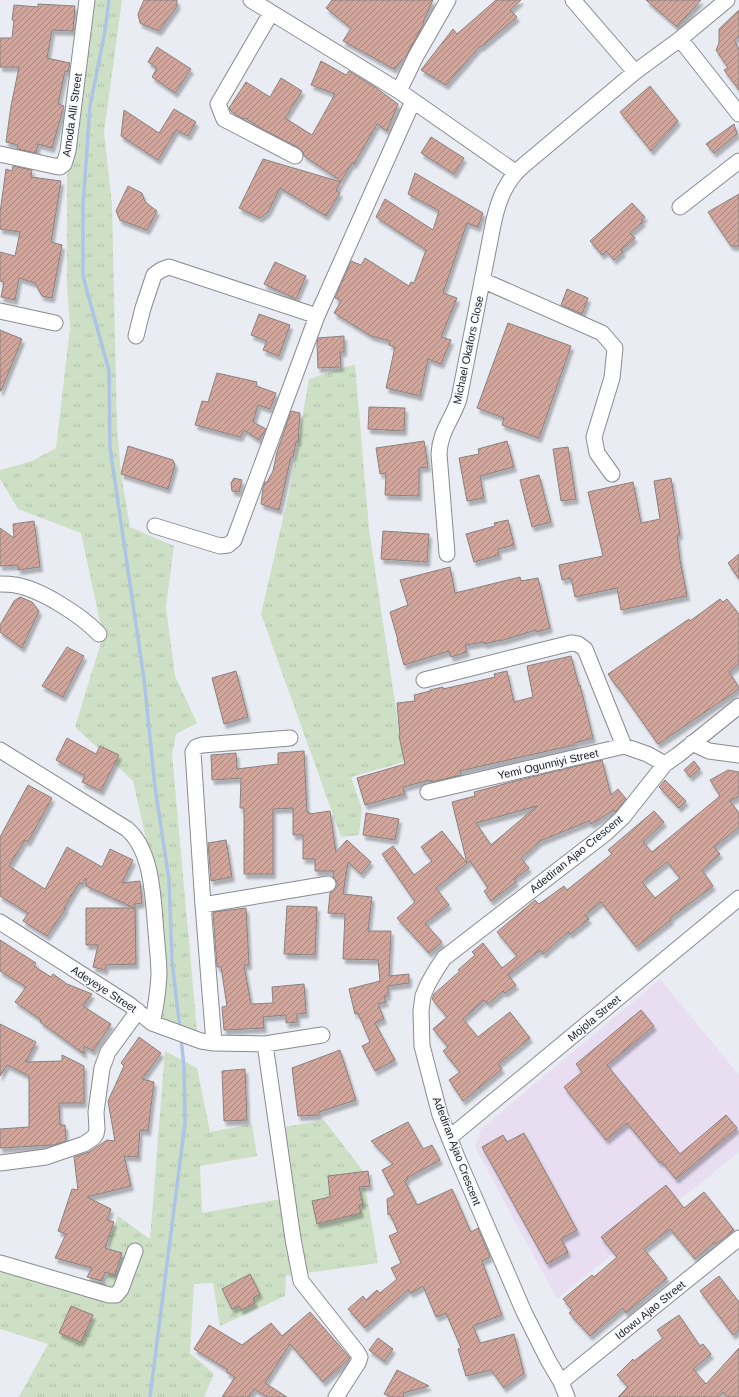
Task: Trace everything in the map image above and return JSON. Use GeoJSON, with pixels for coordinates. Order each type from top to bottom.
{"type":"FeatureCollection","features":[{"type":"Feature","properties":{"kind":"street","name":"Amoda Alli Street"},"geometry":{"type":"LineString","coordinates":[[0,154],[54,166],[64,164],[68,151],[88,0]]}},
{"type":"Feature","properties":{"kind":"street"},"geometry":{"type":"LineString","coordinates":[[251,0],[399,91],[515,172]]}},
{"type":"Feature","properties":{"kind":"street"},"geometry":{"type":"LineString","coordinates":[[399,91],[416,56],[448,0]]}},
{"type":"Feature","properties":{"kind":"street"},"geometry":{"type":"LineString","coordinates":[[573,0],[635,72]]}},
{"type":"Feature","properties":{"kind":"street","name":"Michael Okafors Close"},"geometry":{"type":"LineString","coordinates":[[447,554],[439,454],[440,443],[443,431],[454,412],[458,399],[494,220],[499,200],[506,186],[515,172],[635,72],[680,39],[727,0]]}},
{"type":"Feature","properties":{"kind":"street"},"geometry":{"type":"LineString","coordinates":[[271,13],[218,104],[224,119],[295,156]]}},
{"type":"Feature","properties":{"kind":"street"},"geometry":{"type":"LineString","coordinates":[[680,39],[739,114]]}},
{"type":"Feature","properties":{"kind":"street"},"geometry":{"type":"LineString","coordinates":[[155,526],[220,546],[228,545],[234,540],[317,316],[413,101]]}},
{"type":"Feature","properties":{"kind":"street"},"geometry":{"type":"LineString","coordinates":[[680,207],[739,161]]}},
{"type":"Feature","properties":{"kind":"street"},"geometry":{"type":"LineString","coordinates":[[136,336],[143,308],[154,275],[169,266],[317,316]]}},
{"type":"Feature","properties":{"kind":"street"},"geometry":{"type":"LineString","coordinates":[[482,280],[602,333],[615,348],[612,378],[594,437],[597,453],[612,474]]}},
{"type":"Feature","properties":{"kind":"street"},"geometry":{"type":"LineString","coordinates":[[0,311],[55,323]]}},
{"type":"Feature","properties":{"kind":"street"},"geometry":{"type":"LineString","coordinates":[[0,584],[16,585],[34,590],[70,610],[92,626],[100,634]]}},
{"type":"Feature","properties":{"kind":"street"},"geometry":{"type":"LineString","coordinates":[[424,680],[571,643],[578,644],[584,649],[624,746],[647,754],[665,764]]}},
{"type":"Feature","properties":{"kind":"street","name":"Adediran Ajao Crescent"},"geometry":{"type":"LineString","coordinates":[[568,1397],[524,1312],[440,1115],[422,1046],[421,1012],[423,996],[430,979],[444,958],[606,833],[624,817],[665,764],[739,706]]}},
{"type":"Feature","properties":{"kind":"street"},"geometry":{"type":"LineString","coordinates":[[207,1042],[203,904],[193,752],[196,747],[202,745],[290,738]]}},
{"type":"Feature","properties":{"kind":"street"},"geometry":{"type":"LineString","coordinates":[[692,743],[709,751],[739,755]]}},
{"type":"Feature","properties":{"kind":"street","name":"Yemi Ogunniyi Street"},"geometry":{"type":"LineString","coordinates":[[428,792],[624,746]]}},
{"type":"Feature","properties":{"kind":"street"},"geometry":{"type":"LineString","coordinates":[[0,750],[127,829],[134,835],[150,872],[153,901],[159,973],[157,1002],[153,1024]]}},
{"type":"Feature","properties":{"kind":"street"},"geometry":{"type":"LineString","coordinates":[[203,904],[328,884]]}},
{"type":"Feature","properties":{"kind":"street","name":"Mojola Street"},"geometry":{"type":"LineString","coordinates":[[449,1138],[738,901]]}},
{"type":"Feature","properties":{"kind":"street","name":"Adeyeye Street"},"geometry":{"type":"LineString","coordinates":[[0,922],[130,1005],[153,1024],[207,1042],[265,1044],[322,1035]]}},
{"type":"Feature","properties":{"kind":"street"},"geometry":{"type":"LineString","coordinates":[[0,1163],[46,1157],[84,1144],[94,1138],[97,1129],[96,1112],[102,1068],[108,1052],[138,1011]]}},
{"type":"Feature","properties":{"kind":"street"},"geometry":{"type":"LineString","coordinates":[[265,1044],[293,1239],[301,1281],[360,1357],[358,1363],[336,1397]]}},
{"type":"Feature","properties":{"kind":"street","name":"Idowu Ajao Street"},"geometry":{"type":"LineString","coordinates":[[561,1382],[739,1238]]}},
{"type":"Feature","properties":{"kind":"street"},"geometry":{"type":"LineString","coordinates":[[0,1263],[109,1295],[116,1295],[121,1289],[135,1251]]}},
{"type":"Feature","properties":{"kind":"shaded area"},"geometry":{"type":"Polygon","coordinates":[[[660,979],[739,1075],[739,1152],[557,1299],[475,1147],[481,1129],[660,979]]]}},
{"type":"Feature","properties":{"kind":"green space"},"geometry":{"type":"Polygon","coordinates":[[[91,0],[122,0],[104,133],[112,204],[117,427],[121,474],[130,527],[174,546],[166,607],[175,676],[197,723],[176,734],[172,754],[197,1030],[184,1031],[159,1017],[154,875],[133,781],[75,727],[103,636],[81,533],[18,509],[0,479],[0,470],[32,461],[56,448],[70,328],[67,284],[67,176],[91,0]]]}},
{"type":"Feature","properties":{"kind":"green space"},"geometry":{"type":"Polygon","coordinates":[[[355,364],[369,529],[404,762],[351,777],[362,809],[359,835],[341,837],[261,614],[290,488],[309,379],[355,364]]]}},
{"type":"Feature","properties":{"kind":"green space"},"geometry":{"type":"Polygon","coordinates":[[[165,1051],[197,1068],[210,1132],[252,1124],[257,1156],[200,1166],[202,1213],[287,1198],[285,1127],[324,1120],[363,1171],[378,1263],[286,1276],[285,1296],[220,1326],[213,1283],[194,1284],[190,1353],[214,1374],[204,1397],[19,1397],[48,1344],[0,1329],[0,1268],[64,1276],[107,1284],[110,1236],[118,1216],[150,1239],[165,1051]]]}},
{"type":"Feature","properties":{"kind":"building"},"geometry":{"type":"Polygon","coordinates":[[[144,0],[177,0],[177,6],[159,31],[140,23],[138,14],[144,0]]]}},
{"type":"Feature","properties":{"kind":"building"},"geometry":{"type":"Polygon","coordinates":[[[332,0],[433,0],[423,22],[424,23],[406,56],[394,69],[343,41],[351,28],[326,8],[332,0]]]}},
{"type":"Feature","properties":{"kind":"building"},"geometry":{"type":"Polygon","coordinates":[[[496,0],[521,0],[510,10],[517,17],[481,47],[480,46],[446,85],[421,70],[453,29],[457,34],[496,0]]]}},
{"type":"Feature","properties":{"kind":"building"},"geometry":{"type":"Polygon","coordinates":[[[646,0],[701,0],[677,27],[646,0]]]}},
{"type":"Feature","properties":{"kind":"building"},"geometry":{"type":"Polygon","coordinates":[[[38,4],[75,6],[73,31],[52,30],[47,58],[70,63],[68,72],[65,71],[58,104],[64,106],[52,148],[38,144],[36,153],[17,149],[18,145],[6,142],[11,106],[19,67],[0,67],[0,38],[12,38],[14,5],[38,7],[38,4]]]}},
{"type":"Feature","properties":{"kind":"building"},"geometry":{"type":"Polygon","coordinates":[[[739,10],[739,36],[734,40],[739,49],[739,90],[724,70],[728,68],[716,50],[719,43],[719,29],[739,10]]]}},
{"type":"Feature","properties":{"kind":"building"},"geometry":{"type":"Polygon","coordinates":[[[157,47],[191,69],[175,93],[152,77],[157,68],[148,62],[157,47]]]}},
{"type":"Feature","properties":{"kind":"building"},"geometry":{"type":"Polygon","coordinates":[[[321,61],[346,75],[349,71],[375,87],[398,104],[387,131],[377,124],[354,164],[352,163],[341,181],[304,156],[303,152],[299,148],[262,129],[245,118],[244,119],[238,116],[229,108],[246,82],[270,97],[281,78],[302,91],[285,118],[312,135],[335,94],[311,85],[321,61]]]}},
{"type":"Feature","properties":{"kind":"building"},"geometry":{"type":"Polygon","coordinates":[[[650,86],[678,121],[651,151],[620,112],[650,86]]]}},
{"type":"Feature","properties":{"kind":"building"},"geometry":{"type":"Polygon","coordinates":[[[174,109],[196,122],[188,136],[176,130],[158,160],[121,136],[124,110],[159,133],[174,109]]]}},
{"type":"Feature","properties":{"kind":"building"},"geometry":{"type":"Polygon","coordinates":[[[734,124],[737,134],[714,153],[706,144],[734,124]]]}},
{"type":"Feature","properties":{"kind":"building"},"geometry":{"type":"Polygon","coordinates":[[[431,137],[464,158],[454,174],[421,153],[431,137]]]}},
{"type":"Feature","properties":{"kind":"building"},"geometry":{"type":"Polygon","coordinates":[[[263,159],[341,182],[336,190],[340,193],[326,216],[280,188],[268,212],[260,218],[239,208],[263,159]]]}},
{"type":"Feature","properties":{"kind":"building"},"geometry":{"type":"Polygon","coordinates":[[[13,166],[32,170],[31,177],[61,181],[51,242],[62,245],[52,298],[42,296],[35,283],[19,278],[15,300],[1,297],[4,282],[0,281],[0,252],[15,256],[20,232],[0,229],[0,213],[6,169],[12,171],[13,166]]]}},
{"type":"Feature","properties":{"kind":"building"},"geometry":{"type":"Polygon","coordinates":[[[415,173],[483,213],[478,227],[467,223],[443,293],[457,298],[441,337],[451,340],[441,364],[428,359],[420,396],[386,388],[395,347],[389,345],[390,341],[371,336],[334,313],[341,301],[335,298],[351,261],[361,265],[365,258],[409,286],[411,282],[414,283],[426,250],[376,217],[385,199],[433,230],[439,211],[408,194],[415,173]]]}},
{"type":"Feature","properties":{"kind":"building"},"geometry":{"type":"Polygon","coordinates":[[[128,186],[142,193],[145,202],[157,211],[147,230],[120,220],[116,211],[128,186]]]}},
{"type":"Feature","properties":{"kind":"building"},"geometry":{"type":"Polygon","coordinates":[[[739,194],[739,246],[731,246],[708,212],[739,194]]]}},
{"type":"Feature","properties":{"kind":"building"},"geometry":{"type":"Polygon","coordinates":[[[632,203],[645,217],[641,220],[643,222],[630,233],[635,238],[621,250],[623,252],[614,260],[606,251],[602,255],[590,241],[632,203]]]}},
{"type":"Feature","properties":{"kind":"building"},"geometry":{"type":"Polygon","coordinates":[[[275,262],[306,276],[296,299],[264,284],[275,262]]]}},
{"type":"Feature","properties":{"kind":"building"},"geometry":{"type":"Polygon","coordinates":[[[567,289],[588,298],[582,314],[561,305],[567,289]]]}},
{"type":"Feature","properties":{"kind":"building"},"geometry":{"type":"Polygon","coordinates":[[[259,314],[290,325],[279,356],[263,350],[267,341],[251,335],[259,314]]]}},
{"type":"Feature","properties":{"kind":"building"},"geometry":{"type":"Polygon","coordinates":[[[508,323],[571,346],[539,438],[502,425],[504,418],[477,408],[508,323]]]}},
{"type":"Feature","properties":{"kind":"building"},"geometry":{"type":"Polygon","coordinates":[[[0,330],[22,339],[1,391],[0,391],[0,330]]]}},
{"type":"Feature","properties":{"kind":"building"},"geometry":{"type":"Polygon","coordinates":[[[344,336],[344,352],[340,352],[341,367],[318,368],[318,338],[344,336]]]}},
{"type":"Feature","properties":{"kind":"building"},"geometry":{"type":"Polygon","coordinates":[[[217,373],[257,382],[256,386],[276,393],[270,409],[258,405],[253,422],[266,429],[259,440],[244,430],[240,437],[195,425],[202,401],[208,402],[217,373]]]}},
{"type":"Feature","properties":{"kind":"building"},"geometry":{"type":"Polygon","coordinates":[[[369,407],[405,408],[404,431],[368,429],[369,407]]]}},
{"type":"Feature","properties":{"kind":"building"},"geometry":{"type":"Polygon","coordinates":[[[291,411],[300,413],[298,442],[296,442],[293,457],[291,457],[279,510],[261,504],[263,488],[265,482],[267,482],[273,471],[277,452],[291,411]]]}},
{"type":"Feature","properties":{"kind":"building"},"geometry":{"type":"Polygon","coordinates":[[[424,441],[428,467],[419,468],[419,496],[385,495],[386,473],[380,474],[376,448],[424,441]]]}},
{"type":"Feature","properties":{"kind":"building"},"geometry":{"type":"Polygon","coordinates":[[[507,441],[514,467],[480,476],[484,498],[467,501],[459,458],[479,454],[478,449],[507,441]]]}},
{"type":"Feature","properties":{"kind":"building"},"geometry":{"type":"Polygon","coordinates":[[[128,446],[173,460],[175,465],[168,489],[121,474],[128,446]]]}},
{"type":"Feature","properties":{"kind":"building"},"geometry":{"type":"Polygon","coordinates":[[[568,447],[576,499],[561,501],[553,449],[568,447]]]}},
{"type":"Feature","properties":{"kind":"building"},"geometry":{"type":"Polygon","coordinates":[[[539,475],[551,522],[532,527],[520,480],[539,475]]]}},
{"type":"Feature","properties":{"kind":"building"},"geometry":{"type":"Polygon","coordinates":[[[234,478],[242,480],[239,492],[232,491],[231,483],[234,478]]]}},
{"type":"Feature","properties":{"kind":"building"},"geometry":{"type":"Polygon","coordinates":[[[671,478],[680,535],[677,535],[680,560],[687,596],[621,610],[617,588],[575,597],[571,578],[562,580],[559,565],[603,556],[588,492],[633,482],[641,523],[660,519],[654,481],[671,478]]]}},
{"type":"Feature","properties":{"kind":"building"},"geometry":{"type":"Polygon","coordinates":[[[508,520],[514,545],[498,549],[499,555],[474,562],[466,534],[495,526],[494,523],[508,520]]]}},
{"type":"Feature","properties":{"kind":"building"},"geometry":{"type":"Polygon","coordinates":[[[34,521],[40,567],[18,570],[18,565],[0,566],[0,528],[14,538],[13,524],[34,521]]]}},
{"type":"Feature","properties":{"kind":"building"},"geometry":{"type":"Polygon","coordinates":[[[383,531],[429,534],[427,562],[381,559],[383,531]]]}},
{"type":"Feature","properties":{"kind":"building"},"geometry":{"type":"Polygon","coordinates":[[[739,554],[739,579],[728,563],[739,554]]]}},
{"type":"Feature","properties":{"kind":"building"},"geometry":{"type":"Polygon","coordinates":[[[450,567],[455,593],[520,577],[521,581],[538,578],[550,628],[537,632],[536,630],[500,641],[465,645],[467,652],[451,657],[449,651],[404,665],[390,612],[408,605],[400,580],[450,567]]]}},
{"type":"Feature","properties":{"kind":"building"},"geometry":{"type":"Polygon","coordinates":[[[20,597],[32,602],[39,611],[22,648],[0,632],[0,625],[14,601],[20,597]]]}},
{"type":"Feature","properties":{"kind":"building"},"geometry":{"type":"Polygon","coordinates":[[[720,599],[723,602],[727,599],[739,614],[739,664],[729,672],[739,689],[658,744],[608,674],[689,619],[690,621],[720,599]]]}},
{"type":"Feature","properties":{"kind":"building"},"geometry":{"type":"Polygon","coordinates":[[[67,647],[84,656],[63,697],[42,686],[67,647]]]}},
{"type":"Feature","properties":{"kind":"building"},"geometry":{"type":"Polygon","coordinates":[[[571,656],[593,738],[574,743],[574,745],[460,771],[461,775],[431,782],[430,780],[403,787],[405,794],[365,805],[357,778],[405,764],[399,736],[397,703],[415,701],[414,695],[430,690],[443,687],[443,689],[495,677],[494,674],[507,671],[514,702],[533,697],[527,666],[571,656]]]}},
{"type":"Feature","properties":{"kind":"building"},"geometry":{"type":"Polygon","coordinates":[[[236,671],[248,717],[224,724],[212,678],[236,671]]]}},
{"type":"Feature","properties":{"kind":"building"},"geometry":{"type":"Polygon","coordinates":[[[67,738],[96,754],[100,746],[119,755],[101,791],[82,782],[85,776],[56,760],[67,738]]]}},
{"type":"Feature","properties":{"kind":"building"},"geometry":{"type":"Polygon","coordinates":[[[304,751],[307,812],[309,812],[309,814],[330,811],[336,852],[347,840],[371,862],[361,874],[348,862],[343,894],[372,897],[368,931],[391,931],[389,976],[409,974],[409,983],[388,986],[388,996],[384,996],[386,1002],[378,1004],[384,1019],[375,1023],[395,1060],[375,1071],[362,1046],[370,1042],[358,1013],[355,1014],[349,989],[380,981],[378,960],[343,959],[345,914],[328,913],[330,893],[337,887],[337,882],[333,877],[334,871],[315,871],[315,859],[303,859],[303,835],[293,835],[293,808],[273,809],[273,874],[244,874],[244,808],[240,808],[241,778],[212,780],[211,755],[236,753],[237,769],[278,764],[278,753],[304,751]]]}},
{"type":"Feature","properties":{"kind":"building"},"geometry":{"type":"Polygon","coordinates":[[[602,760],[611,795],[618,789],[626,799],[615,812],[614,810],[591,824],[589,821],[540,841],[521,858],[529,868],[514,879],[516,882],[491,901],[484,891],[488,888],[470,861],[436,888],[449,905],[425,923],[442,942],[429,953],[397,918],[415,902],[382,854],[393,846],[414,875],[432,861],[421,847],[442,831],[467,863],[452,802],[475,796],[474,792],[602,760]],[[537,806],[476,823],[491,845],[537,806]]]}},
{"type":"Feature","properties":{"kind":"building"},"geometry":{"type":"Polygon","coordinates":[[[694,761],[700,769],[690,777],[684,770],[694,761]]]}},
{"type":"Feature","properties":{"kind":"building"},"geometry":{"type":"Polygon","coordinates":[[[728,770],[739,772],[739,796],[730,801],[739,813],[739,827],[714,847],[720,854],[702,870],[713,886],[670,918],[671,920],[636,947],[601,902],[585,915],[589,919],[570,934],[568,932],[543,954],[540,950],[508,975],[516,985],[505,993],[503,991],[488,1004],[484,1000],[463,1019],[478,1037],[510,1012],[530,1038],[498,1064],[502,1069],[463,1101],[449,1080],[460,1072],[443,1051],[448,1047],[433,1029],[447,1017],[432,999],[434,994],[460,971],[458,970],[475,955],[472,952],[483,943],[502,968],[517,956],[497,932],[535,900],[539,904],[564,886],[567,890],[612,854],[608,850],[654,811],[664,822],[643,842],[652,852],[720,796],[710,780],[728,770]],[[667,862],[642,882],[655,898],[680,878],[667,862]]]}},
{"type":"Feature","properties":{"kind":"building"},"geometry":{"type":"Polygon","coordinates":[[[665,780],[686,801],[679,808],[659,787],[665,780]]]}},
{"type":"Feature","properties":{"kind":"building"},"geometry":{"type":"Polygon","coordinates":[[[28,785],[52,798],[28,842],[25,840],[9,866],[45,889],[67,847],[102,867],[110,849],[133,860],[122,883],[140,881],[142,903],[135,904],[136,964],[106,965],[105,970],[93,967],[98,945],[86,945],[86,908],[134,908],[86,886],[86,878],[82,884],[79,883],[64,908],[66,908],[47,936],[23,921],[28,913],[0,896],[0,837],[28,785]]]}},
{"type":"Feature","properties":{"kind":"building"},"geometry":{"type":"Polygon","coordinates":[[[366,813],[399,819],[395,840],[363,835],[366,813]]]}},
{"type":"Feature","properties":{"kind":"building"},"geometry":{"type":"Polygon","coordinates":[[[226,840],[232,877],[211,881],[208,843],[226,840]]]}},
{"type":"Feature","properties":{"kind":"building"},"geometry":{"type":"Polygon","coordinates":[[[287,906],[317,907],[315,955],[284,954],[287,906]]]}},
{"type":"Feature","properties":{"kind":"building"},"geometry":{"type":"Polygon","coordinates":[[[246,908],[249,965],[244,965],[251,1004],[273,1003],[272,987],[304,984],[306,1013],[297,1014],[297,1022],[286,1023],[286,1015],[263,1017],[264,1028],[224,1030],[222,1007],[227,1006],[221,967],[217,967],[213,912],[246,908]]]}},
{"type":"Feature","properties":{"kind":"building"},"geometry":{"type":"Polygon","coordinates":[[[0,940],[36,963],[34,966],[51,977],[53,974],[67,984],[92,994],[83,1006],[111,1024],[93,1051],[84,1046],[84,1054],[40,1022],[41,1020],[15,1002],[26,987],[0,971],[0,940]]]}},
{"type":"Feature","properties":{"kind":"building"},"geometry":{"type":"Polygon","coordinates":[[[641,1010],[654,1026],[607,1065],[680,1154],[726,1115],[737,1128],[676,1179],[661,1161],[660,1163],[627,1123],[606,1140],[564,1087],[582,1072],[576,1064],[641,1010]]]}},
{"type":"Feature","properties":{"kind":"building"},"geometry":{"type":"Polygon","coordinates":[[[0,1024],[36,1042],[26,1062],[62,1061],[62,1055],[84,1066],[84,1103],[59,1103],[60,1125],[65,1125],[66,1141],[54,1145],[0,1148],[0,1129],[29,1127],[29,1076],[7,1065],[0,1076],[0,1024]]]}},
{"type":"Feature","properties":{"kind":"building"},"geometry":{"type":"Polygon","coordinates":[[[139,1037],[161,1053],[142,1079],[154,1082],[148,1131],[140,1130],[138,1157],[124,1156],[131,1186],[87,1197],[111,1209],[107,1220],[114,1222],[105,1248],[122,1253],[115,1275],[105,1272],[102,1281],[87,1277],[92,1268],[55,1258],[66,1234],[58,1231],[72,1189],[78,1190],[74,1157],[89,1152],[107,1140],[115,1141],[108,1101],[124,1066],[121,1063],[139,1037]]]}},
{"type":"Feature","properties":{"kind":"building"},"geometry":{"type":"Polygon","coordinates":[[[340,1050],[356,1100],[319,1112],[319,1115],[298,1116],[292,1068],[340,1050]]]}},
{"type":"Feature","properties":{"kind":"building"},"geometry":{"type":"Polygon","coordinates":[[[245,1069],[247,1120],[224,1121],[222,1071],[245,1069]]]}},
{"type":"Feature","properties":{"kind":"building"},"geometry":{"type":"Polygon","coordinates":[[[408,1122],[423,1149],[432,1145],[440,1160],[407,1178],[408,1179],[405,1181],[417,1205],[452,1189],[471,1232],[478,1228],[490,1257],[482,1261],[502,1315],[473,1326],[480,1343],[514,1334],[524,1373],[504,1388],[491,1370],[466,1376],[458,1349],[461,1348],[446,1313],[436,1317],[423,1286],[411,1293],[408,1290],[365,1328],[348,1309],[363,1296],[366,1300],[377,1290],[380,1293],[397,1279],[391,1268],[401,1263],[389,1236],[398,1232],[390,1214],[388,1215],[387,1199],[395,1195],[382,1170],[393,1164],[371,1141],[408,1122]]]}},
{"type":"Feature","properties":{"kind":"building"},"geometry":{"type":"Polygon","coordinates":[[[524,1133],[577,1230],[561,1239],[568,1252],[547,1264],[482,1147],[503,1135],[507,1142],[524,1133]]]}},
{"type":"Feature","properties":{"kind":"building"},"geometry":{"type":"Polygon","coordinates":[[[368,1171],[370,1186],[359,1187],[363,1204],[359,1205],[361,1213],[317,1224],[312,1201],[330,1197],[328,1176],[368,1171]]]}},
{"type":"Feature","properties":{"kind":"building"},"geometry":{"type":"Polygon","coordinates":[[[666,1185],[684,1208],[704,1192],[734,1230],[716,1244],[715,1242],[695,1259],[670,1229],[644,1249],[667,1278],[626,1313],[623,1308],[590,1336],[569,1313],[572,1310],[563,1299],[592,1275],[594,1277],[617,1257],[601,1237],[666,1185]]]}},
{"type":"Feature","properties":{"kind":"building"},"geometry":{"type":"Polygon","coordinates":[[[250,1274],[260,1294],[253,1298],[255,1303],[241,1310],[239,1306],[232,1309],[222,1289],[250,1274]]]}},
{"type":"Feature","properties":{"kind":"building"},"geometry":{"type":"Polygon","coordinates":[[[719,1276],[739,1302],[739,1330],[733,1335],[700,1291],[719,1276]]]}},
{"type":"Feature","properties":{"kind":"building"},"geometry":{"type":"Polygon","coordinates":[[[71,1306],[93,1315],[81,1342],[59,1333],[71,1306]]]}},
{"type":"Feature","properties":{"kind":"building"},"geometry":{"type":"Polygon","coordinates":[[[310,1312],[350,1358],[323,1382],[290,1344],[265,1383],[287,1397],[267,1397],[254,1389],[249,1397],[222,1397],[235,1377],[226,1372],[228,1370],[194,1349],[209,1325],[242,1345],[271,1323],[282,1336],[310,1312]]]}},
{"type":"Feature","properties":{"kind":"building"},"geometry":{"type":"Polygon","coordinates":[[[679,1315],[700,1346],[703,1344],[711,1354],[693,1369],[706,1384],[739,1348],[739,1397],[728,1397],[723,1392],[718,1397],[618,1397],[628,1387],[617,1375],[633,1359],[634,1361],[663,1338],[657,1330],[679,1315]]]}},
{"type":"Feature","properties":{"kind":"building"},"geometry":{"type":"Polygon","coordinates":[[[378,1338],[393,1349],[384,1361],[369,1350],[378,1338]]]}},
{"type":"Feature","properties":{"kind":"building"},"geometry":{"type":"Polygon","coordinates":[[[397,1370],[429,1386],[403,1393],[404,1397],[391,1397],[384,1394],[397,1370]]]}},
{"type":"Feature","properties":{"kind":"waterway"},"geometry":{"type":"LineString","coordinates":[[109,0],[105,31],[90,106],[83,206],[83,276],[109,371],[110,448],[144,679],[155,787],[169,880],[172,961],[180,1029]]}},
{"type":"Feature","properties":{"kind":"waterway"},"geometry":{"type":"LineString","coordinates":[[150,1397],[185,1123],[184,1067],[181,1037]]}}]}
